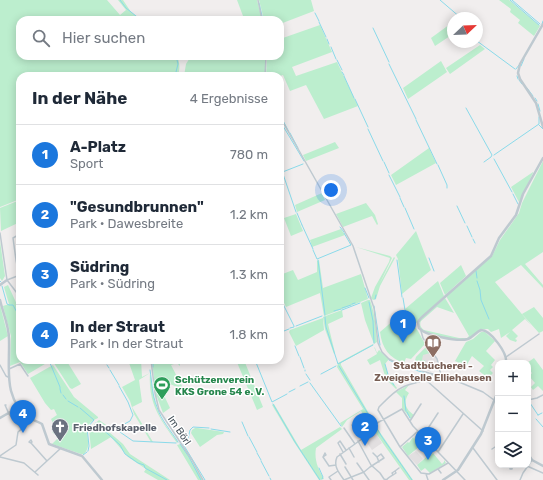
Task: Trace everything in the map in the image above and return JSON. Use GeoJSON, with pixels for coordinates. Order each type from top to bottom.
{"type":"FeatureCollection","features":[{"type":"Feature","properties":{"kind":"street"},"geometry":{"type":"LineString","coordinates":[[258,0],[261,16]]}},
{"type":"Feature","properties":{"kind":"street"},"geometry":{"type":"LineString","coordinates":[[543,24],[522,60],[518,73],[520,80],[536,103],[543,127]]}},
{"type":"Feature","properties":{"kind":"street"},"geometry":{"type":"LineString","coordinates":[[265,72],[266,60]]}},
{"type":"Feature","properties":{"kind":"street"},"geometry":{"type":"LineString","coordinates":[[284,124],[352,244],[374,308],[380,348],[387,358],[397,363],[432,374],[441,375],[483,392],[494,400]]}},
{"type":"Feature","properties":{"kind":"street"},"geometry":{"type":"LineString","coordinates":[[441,375],[437,359],[422,335],[418,322],[491,256],[500,238],[516,214],[524,194],[543,158]]}},
{"type":"Feature","properties":{"kind":"street"},"geometry":{"type":"LineString","coordinates":[[0,233],[7,280],[16,292]]}},
{"type":"Feature","properties":{"kind":"street"},"geometry":{"type":"LineString","coordinates":[[16,236],[13,238],[16,260]]}},
{"type":"Feature","properties":{"kind":"street"},"geometry":{"type":"LineString","coordinates":[[0,285],[16,276]]}},
{"type":"Feature","properties":{"kind":"street"},"geometry":{"type":"LineString","coordinates":[[0,300],[9,338],[8,377],[12,395],[19,407],[32,420],[42,424],[50,444],[82,456],[102,480]]}},
{"type":"Feature","properties":{"kind":"street"},"geometry":{"type":"LineString","coordinates":[[421,331],[459,340],[470,338],[479,331],[485,330],[494,338],[506,357],[539,334]]}},
{"type":"Feature","properties":{"kind":"street"},"geometry":{"type":"LineString","coordinates":[[0,364],[5,375],[8,377]]}},
{"type":"Feature","properties":{"kind":"street"},"geometry":{"type":"LineString","coordinates":[[9,369],[20,364],[28,376]]}},
{"type":"Feature","properties":{"kind":"street","name":"Im Börl"},"geometry":{"type":"LineString","coordinates":[[151,364],[154,392],[159,410],[192,460],[203,480]]}},
{"type":"Feature","properties":{"kind":"street"},"geometry":{"type":"LineString","coordinates":[[432,374],[426,380],[402,387],[379,407],[378,410],[400,447],[422,473],[426,474],[448,463]]}},
{"type":"Feature","properties":{"kind":"street"},"geometry":{"type":"LineString","coordinates":[[426,380],[483,431]]}},
{"type":"Feature","properties":{"kind":"street"},"geometry":{"type":"LineString","coordinates":[[531,399],[543,395]]}},
{"type":"Feature","properties":{"kind":"street"},"geometry":{"type":"LineString","coordinates":[[444,480],[456,472],[483,431],[496,396]]}},
{"type":"Feature","properties":{"kind":"street"},"geometry":{"type":"LineString","coordinates":[[410,422],[421,404]]}},
{"type":"Feature","properties":{"kind":"street"},"geometry":{"type":"LineString","coordinates":[[1,406],[6,405],[8,414],[22,428]]}},
{"type":"Feature","properties":{"kind":"street"},"geometry":{"type":"LineString","coordinates":[[0,418],[19,407]]}},
{"type":"Feature","properties":{"kind":"street"},"geometry":{"type":"LineString","coordinates":[[377,457],[381,454],[384,458],[362,473],[344,480],[336,465],[336,458],[367,434],[369,429],[402,409],[410,422],[464,480]]}},
{"type":"Feature","properties":{"kind":"street"},"geometry":{"type":"LineString","coordinates":[[423,436],[438,413]]}},
{"type":"Feature","properties":{"kind":"street"},"geometry":{"type":"LineString","coordinates":[[438,452],[463,413]]}},
{"type":"Feature","properties":{"kind":"street"},"geometry":{"type":"LineString","coordinates":[[357,417],[364,428],[369,429]]}},
{"type":"Feature","properties":{"kind":"street"},"geometry":{"type":"LineString","coordinates":[[0,456],[16,444],[17,435],[22,428],[32,420]]}},
{"type":"Feature","properties":{"kind":"street"},"geometry":{"type":"LineString","coordinates":[[355,431],[352,426],[360,423]]}},
{"type":"Feature","properties":{"kind":"street"},"geometry":{"type":"LineString","coordinates":[[344,428],[354,444]]}},
{"type":"Feature","properties":{"kind":"street"},"geometry":{"type":"LineString","coordinates":[[400,447],[418,431]]}},
{"type":"Feature","properties":{"kind":"street"},"geometry":{"type":"LineString","coordinates":[[344,452],[338,443],[340,441],[346,450]]}},
{"type":"Feature","properties":{"kind":"street"},"geometry":{"type":"LineString","coordinates":[[358,441],[372,466],[385,480],[396,473],[395,471],[399,468]]}},
{"type":"Feature","properties":{"kind":"street"},"geometry":{"type":"LineString","coordinates":[[31,443],[46,461]]}},
{"type":"Feature","properties":{"kind":"street"},"geometry":{"type":"LineString","coordinates":[[35,472],[61,448]]}},
{"type":"Feature","properties":{"kind":"street"},"geometry":{"type":"LineString","coordinates":[[349,448],[354,457]]}},
{"type":"Feature","properties":{"kind":"street"},"geometry":{"type":"LineString","coordinates":[[472,448],[497,480]]}},
{"type":"Feature","properties":{"kind":"street"},"geometry":{"type":"LineString","coordinates":[[373,453],[379,462]]}},
{"type":"Feature","properties":{"kind":"street"},"geometry":{"type":"LineString","coordinates":[[340,454],[353,480]]}},
{"type":"Feature","properties":{"kind":"street"},"geometry":{"type":"LineString","coordinates":[[0,456],[24,464],[38,475]]}},
{"type":"Feature","properties":{"kind":"street"},"geometry":{"type":"LineString","coordinates":[[323,457],[329,466],[336,465]]}},
{"type":"Feature","properties":{"kind":"street"},"geometry":{"type":"LineString","coordinates":[[532,460],[543,466]]}},
{"type":"Feature","properties":{"kind":"street"},"geometry":{"type":"LineString","coordinates":[[357,463],[362,473],[368,480]]}},
{"type":"Feature","properties":{"kind":"street"},"geometry":{"type":"LineString","coordinates":[[520,480],[526,468]]}},
{"type":"Feature","properties":{"kind":"street"},"geometry":{"type":"LineString","coordinates":[[531,468],[543,473]]}},
{"type":"Feature","properties":{"kind":"street"},"geometry":{"type":"LineString","coordinates":[[438,469],[441,473]]}},
{"type":"Feature","properties":{"kind":"street"},"geometry":{"type":"LineString","coordinates":[[331,480],[329,477],[338,471]]}},
{"type":"Feature","properties":{"kind":"street"},"geometry":{"type":"LineString","coordinates":[[426,474],[428,480]]}},
{"type":"Feature","properties":{"kind":"shaded area"},"geometry":{"type":"Polygon","coordinates":[[[425,345],[438,364],[430,370],[431,372],[414,365],[416,357],[426,347],[425,345]]]}},
{"type":"Feature","properties":{"kind":"shaded area"},"geometry":{"type":"Polygon","coordinates":[[[375,432],[382,443],[372,450],[364,438],[375,432]]]}},
{"type":"Feature","properties":{"kind":"shaded area"},"geometry":{"type":"Polygon","coordinates":[[[416,451],[423,459],[417,465],[408,456],[416,451]]]}},
{"type":"Feature","properties":{"kind":"green space"},"geometry":{"type":"Polygon","coordinates":[[[0,0],[107,0],[120,15],[126,10],[118,0],[123,0],[131,12],[136,16],[16,16],[16,60],[179,60],[179,72],[16,72],[16,201],[0,207],[0,0]]]}},
{"type":"Feature","properties":{"kind":"green space"},"geometry":{"type":"Polygon","coordinates":[[[237,0],[257,0],[261,16],[243,16],[237,0]]]}},
{"type":"Feature","properties":{"kind":"green space"},"geometry":{"type":"Polygon","coordinates":[[[259,0],[311,0],[314,11],[284,22],[284,16],[263,16],[259,0]]]}},
{"type":"Feature","properties":{"kind":"green space"},"geometry":{"type":"Polygon","coordinates":[[[499,0],[509,0],[540,26],[534,36],[518,23],[520,20],[510,12],[511,9],[499,0]]]}},
{"type":"Feature","properties":{"kind":"green space"},"geometry":{"type":"Polygon","coordinates":[[[320,25],[332,52],[292,67],[296,76],[337,62],[358,106],[324,119],[306,85],[290,91],[284,77],[284,72],[266,72],[267,60],[284,60],[284,38],[320,25]]]}},
{"type":"Feature","properties":{"kind":"green space"},"geometry":{"type":"Polygon","coordinates":[[[447,26],[447,38],[435,46],[431,38],[447,26]]]}},
{"type":"Feature","properties":{"kind":"green space"},"geometry":{"type":"Polygon","coordinates":[[[483,47],[485,49],[450,74],[446,68],[476,48],[483,47]]]}},
{"type":"Feature","properties":{"kind":"green space"},"geometry":{"type":"Polygon","coordinates":[[[188,60],[265,60],[265,72],[185,72],[188,60]]]}},
{"type":"Feature","properties":{"kind":"green space"},"geometry":{"type":"Polygon","coordinates":[[[441,61],[447,72],[408,99],[403,88],[441,61]]]}},
{"type":"Feature","properties":{"kind":"green space"},"geometry":{"type":"Polygon","coordinates":[[[335,142],[339,148],[306,161],[303,155],[335,142]]]}},
{"type":"Feature","properties":{"kind":"green space"},"geometry":{"type":"Polygon","coordinates":[[[429,148],[436,163],[396,185],[391,175],[429,148]]]}},
{"type":"Feature","properties":{"kind":"green space"},"geometry":{"type":"Polygon","coordinates":[[[543,161],[543,252],[525,264],[543,285],[543,288],[521,265],[495,282],[531,325],[525,319],[512,330],[518,336],[515,339],[517,340],[516,342],[510,340],[506,336],[510,332],[501,338],[499,329],[491,332],[488,329],[481,329],[470,337],[465,339],[459,339],[437,335],[420,329],[419,321],[445,298],[454,313],[437,307],[421,321],[421,327],[424,330],[459,338],[467,338],[469,336],[446,296],[492,256],[500,240],[519,213],[522,203],[543,161]]]}},
{"type":"Feature","properties":{"kind":"green space"},"geometry":{"type":"Polygon","coordinates":[[[533,173],[519,202],[511,187],[533,173]]]}},
{"type":"Feature","properties":{"kind":"green space"},"geometry":{"type":"Polygon","coordinates":[[[322,193],[325,200],[297,212],[295,205],[322,193]]]}},
{"type":"Feature","properties":{"kind":"green space"},"geometry":{"type":"Polygon","coordinates":[[[16,202],[16,224],[1,231],[0,208],[16,202]]]}},
{"type":"Feature","properties":{"kind":"green space"},"geometry":{"type":"Polygon","coordinates":[[[366,203],[375,215],[378,224],[377,225],[372,216],[343,227],[336,214],[366,203]]]}},
{"type":"Feature","properties":{"kind":"green space"},"geometry":{"type":"Polygon","coordinates":[[[296,214],[303,231],[291,236],[284,218],[296,214]]]}},
{"type":"Feature","properties":{"kind":"green space"},"geometry":{"type":"Polygon","coordinates":[[[341,229],[345,235],[312,247],[310,240],[341,229]]]}},
{"type":"Feature","properties":{"kind":"green space"},"geometry":{"type":"Polygon","coordinates":[[[416,231],[431,270],[402,294],[398,259],[396,255],[416,231]]]}},
{"type":"Feature","properties":{"kind":"green space"},"geometry":{"type":"Polygon","coordinates":[[[0,241],[5,276],[2,281],[0,278],[0,241]]]}},
{"type":"Feature","properties":{"kind":"green space"},"geometry":{"type":"Polygon","coordinates":[[[356,247],[390,256],[392,258],[380,283],[394,257],[395,258],[380,286],[376,299],[373,300],[371,298],[390,258],[356,247]]]}},
{"type":"Feature","properties":{"kind":"green space"},"geometry":{"type":"Polygon","coordinates":[[[319,260],[323,288],[361,274],[368,299],[324,316],[320,293],[286,307],[284,303],[284,273],[293,270],[298,280],[317,272],[317,261],[319,260]]]}},
{"type":"Feature","properties":{"kind":"green space"},"geometry":{"type":"Polygon","coordinates":[[[461,265],[466,276],[445,295],[440,283],[461,265]]]}},
{"type":"Feature","properties":{"kind":"green space"},"geometry":{"type":"Polygon","coordinates":[[[438,281],[444,296],[415,324],[405,309],[438,281]]]}},
{"type":"Feature","properties":{"kind":"green space"},"geometry":{"type":"Polygon","coordinates":[[[8,285],[16,302],[16,364],[10,366],[11,336],[3,306],[9,304],[4,287],[8,285]]]}},
{"type":"Feature","properties":{"kind":"green space"},"geometry":{"type":"Polygon","coordinates":[[[370,300],[375,321],[377,342],[374,344],[365,320],[361,303],[370,300]]]}},
{"type":"Feature","properties":{"kind":"green space"},"geometry":{"type":"Polygon","coordinates":[[[0,305],[8,336],[0,341],[0,305]]]}},
{"type":"Feature","properties":{"kind":"green space"},"geometry":{"type":"Polygon","coordinates":[[[534,307],[543,318],[543,331],[539,333],[522,314],[534,307]]]}},
{"type":"Feature","properties":{"kind":"green space"},"geometry":{"type":"Polygon","coordinates":[[[342,310],[343,317],[328,324],[334,354],[325,329],[323,317],[342,310]]]}},
{"type":"Feature","properties":{"kind":"green space"},"geometry":{"type":"Polygon","coordinates":[[[403,310],[425,344],[411,359],[406,358],[404,363],[394,358],[387,352],[382,343],[380,332],[402,313],[403,310]]]}},
{"type":"Feature","properties":{"kind":"green space"},"geometry":{"type":"Polygon","coordinates":[[[323,318],[324,330],[296,346],[289,332],[290,330],[323,318]]]}},
{"type":"Feature","properties":{"kind":"green space"},"geometry":{"type":"Polygon","coordinates":[[[481,332],[485,332],[495,341],[486,351],[495,360],[491,365],[493,367],[490,370],[493,373],[488,378],[479,371],[484,366],[472,356],[466,366],[455,361],[466,342],[473,339],[481,332]]]}},
{"type":"Feature","properties":{"kind":"green space"},"geometry":{"type":"Polygon","coordinates":[[[373,344],[341,363],[341,365],[375,424],[371,426],[361,411],[347,420],[342,427],[340,423],[363,409],[337,367],[338,363],[373,344]]]}},
{"type":"Feature","properties":{"kind":"green space"},"geometry":{"type":"Polygon","coordinates":[[[425,345],[427,345],[433,354],[431,355],[430,353],[423,355],[422,360],[425,360],[427,370],[414,365],[416,357],[426,347],[425,345]]]}},
{"type":"Feature","properties":{"kind":"green space"},"geometry":{"type":"Polygon","coordinates":[[[374,347],[377,353],[379,350],[389,359],[385,364],[389,378],[397,388],[396,389],[386,379],[380,360],[370,365],[367,360],[377,354],[374,347]]]}},
{"type":"Feature","properties":{"kind":"green space"},"geometry":{"type":"Polygon","coordinates":[[[534,358],[543,370],[543,391],[538,386],[533,390],[531,387],[535,383],[531,378],[531,360],[534,358]]]}},
{"type":"Feature","properties":{"kind":"green space"},"geometry":{"type":"Polygon","coordinates":[[[21,364],[45,364],[28,374],[21,364]]]}},
{"type":"Feature","properties":{"kind":"green space"},"geometry":{"type":"Polygon","coordinates":[[[55,364],[68,364],[81,384],[72,389],[55,364]]]}},
{"type":"Feature","properties":{"kind":"green space"},"geometry":{"type":"Polygon","coordinates":[[[129,364],[141,364],[142,377],[150,373],[139,380],[142,402],[132,407],[153,442],[151,442],[134,414],[130,401],[122,387],[135,380],[129,364]]]}},
{"type":"Feature","properties":{"kind":"green space"},"geometry":{"type":"Polygon","coordinates":[[[152,364],[174,364],[171,365],[184,390],[170,384],[160,387],[170,408],[163,413],[157,397],[156,398],[152,364]]]}},
{"type":"Feature","properties":{"kind":"green space"},"geometry":{"type":"Polygon","coordinates":[[[238,364],[246,364],[263,407],[257,410],[238,364]]]}},
{"type":"Feature","properties":{"kind":"green space"},"geometry":{"type":"Polygon","coordinates":[[[53,365],[74,397],[98,417],[88,426],[88,445],[84,454],[52,444],[58,438],[52,432],[56,429],[51,419],[57,415],[54,409],[51,410],[45,403],[30,378],[53,365]]]}},
{"type":"Feature","properties":{"kind":"green space"},"geometry":{"type":"Polygon","coordinates":[[[150,369],[153,394],[158,412],[178,442],[177,443],[156,411],[151,394],[150,369]]]}},
{"type":"Feature","properties":{"kind":"green space"},"geometry":{"type":"Polygon","coordinates":[[[409,385],[405,390],[409,393],[406,399],[407,408],[414,415],[411,419],[402,408],[402,398],[396,392],[409,385]]]}},
{"type":"Feature","properties":{"kind":"green space"},"geometry":{"type":"Polygon","coordinates":[[[274,404],[301,450],[340,427],[342,429],[316,448],[317,464],[324,479],[319,480],[272,405],[274,404]]]}},
{"type":"Feature","properties":{"kind":"green space"},"geometry":{"type":"Polygon","coordinates":[[[99,420],[112,429],[109,432],[123,444],[130,454],[170,480],[158,480],[144,472],[146,469],[128,457],[111,437],[91,449],[89,429],[99,420]]]}},
{"type":"Feature","properties":{"kind":"green space"},"geometry":{"type":"Polygon","coordinates":[[[375,425],[413,480],[409,480],[375,432],[366,437],[373,431],[371,428],[375,425]]]}},
{"type":"Feature","properties":{"kind":"green space"},"geometry":{"type":"Polygon","coordinates":[[[195,428],[224,432],[200,447],[191,433],[195,428]]]}},
{"type":"Feature","properties":{"kind":"green space"},"geometry":{"type":"Polygon","coordinates":[[[418,432],[426,441],[408,456],[402,447],[408,442],[409,443],[413,437],[414,439],[418,432]]]}},
{"type":"Feature","properties":{"kind":"green space"},"geometry":{"type":"Polygon","coordinates":[[[181,444],[203,480],[198,480],[177,445],[181,444]]]}},
{"type":"Feature","properties":{"kind":"green space"},"geometry":{"type":"Polygon","coordinates":[[[433,453],[442,464],[444,460],[446,463],[430,473],[425,468],[421,471],[417,465],[433,453]]]}},
{"type":"Feature","properties":{"kind":"waterway"},"geometry":{"type":"LineString","coordinates":[[120,0],[126,8],[136,16]]}},
{"type":"Feature","properties":{"kind":"waterway"},"geometry":{"type":"LineString","coordinates":[[440,0],[454,12]]}},
{"type":"Feature","properties":{"kind":"waterway"},"geometry":{"type":"LineString","coordinates":[[510,0],[539,25]]}},
{"type":"Feature","properties":{"kind":"waterway"},"geometry":{"type":"LineString","coordinates":[[512,0],[540,24]]}},
{"type":"Feature","properties":{"kind":"waterway"},"geometry":{"type":"LineString","coordinates":[[259,3],[262,16]]}},
{"type":"Feature","properties":{"kind":"waterway"},"geometry":{"type":"LineString","coordinates":[[315,13],[319,21]]}},
{"type":"Feature","properties":{"kind":"waterway"},"geometry":{"type":"LineString","coordinates":[[319,22],[326,37]]}},
{"type":"Feature","properties":{"kind":"waterway"},"geometry":{"type":"LineString","coordinates":[[373,28],[389,62]]}},
{"type":"Feature","properties":{"kind":"waterway"},"geometry":{"type":"LineString","coordinates":[[327,39],[329,44]]}},
{"type":"Feature","properties":{"kind":"waterway"},"geometry":{"type":"LineString","coordinates":[[483,45],[515,69]]}},
{"type":"Feature","properties":{"kind":"waterway"},"geometry":{"type":"LineString","coordinates":[[331,47],[336,59]]}},
{"type":"Feature","properties":{"kind":"waterway"},"geometry":{"type":"LineString","coordinates":[[521,66],[524,59]]}},
{"type":"Feature","properties":{"kind":"waterway"},"geometry":{"type":"LineString","coordinates":[[176,72],[178,64],[177,60]]}},
{"type":"Feature","properties":{"kind":"waterway"},"geometry":{"type":"LineString","coordinates":[[337,60],[342,70]]}},
{"type":"Feature","properties":{"kind":"waterway"},"geometry":{"type":"LineString","coordinates":[[389,64],[416,119]]}},
{"type":"Feature","properties":{"kind":"waterway"},"geometry":{"type":"LineString","coordinates":[[516,69],[519,65]]}},
{"type":"Feature","properties":{"kind":"waterway"},"geometry":{"type":"LineString","coordinates":[[344,76],[354,98]]}},
{"type":"Feature","properties":{"kind":"waterway"},"geometry":{"type":"LineString","coordinates":[[519,80],[522,84]]}},
{"type":"Feature","properties":{"kind":"waterway"},"geometry":{"type":"LineString","coordinates":[[527,88],[533,96]]}},
{"type":"Feature","properties":{"kind":"waterway"},"geometry":{"type":"LineString","coordinates":[[355,99],[368,127]]}},
{"type":"Feature","properties":{"kind":"waterway"},"geometry":{"type":"LineString","coordinates":[[538,104],[540,111]]}},
{"type":"Feature","properties":{"kind":"waterway"},"geometry":{"type":"LineString","coordinates":[[466,108],[492,155],[484,162]]}},
{"type":"Feature","properties":{"kind":"waterway"},"geometry":{"type":"LineString","coordinates":[[494,155],[539,124],[539,117]]}},
{"type":"Feature","properties":{"kind":"waterway"},"geometry":{"type":"LineString","coordinates":[[416,120],[437,164]]}},
{"type":"Feature","properties":{"kind":"waterway"},"geometry":{"type":"LineString","coordinates":[[284,123],[289,132]]}},
{"type":"Feature","properties":{"kind":"waterway"},"geometry":{"type":"LineString","coordinates":[[539,125],[543,129]]}},
{"type":"Feature","properties":{"kind":"waterway"},"geometry":{"type":"LineString","coordinates":[[284,128],[304,161]]}},
{"type":"Feature","properties":{"kind":"waterway"},"geometry":{"type":"LineString","coordinates":[[368,129],[383,161]]}},
{"type":"Feature","properties":{"kind":"waterway"},"geometry":{"type":"LineString","coordinates":[[290,133],[298,148]]}},
{"type":"Feature","properties":{"kind":"waterway"},"geometry":{"type":"LineString","coordinates":[[494,159],[512,192]]}},
{"type":"Feature","properties":{"kind":"waterway"},"geometry":{"type":"LineString","coordinates":[[384,162],[389,173]]}},
{"type":"Feature","properties":{"kind":"waterway"},"geometry":{"type":"LineString","coordinates":[[284,171],[303,164]]}},
{"type":"Feature","properties":{"kind":"waterway"},"geometry":{"type":"LineString","coordinates":[[438,165],[447,188]]}},
{"type":"Feature","properties":{"kind":"waterway"},"geometry":{"type":"LineString","coordinates":[[389,175],[400,197]]}},
{"type":"Feature","properties":{"kind":"waterway"},"geometry":{"type":"LineString","coordinates":[[284,177],[296,212]]}},
{"type":"Feature","properties":{"kind":"waterway"},"geometry":{"type":"LineString","coordinates":[[513,194],[518,204]]}},
{"type":"Feature","properties":{"kind":"waterway"},"geometry":{"type":"LineString","coordinates":[[400,198],[404,207]]}},
{"type":"Feature","properties":{"kind":"waterway"},"geometry":{"type":"LineString","coordinates":[[457,206],[465,223]]}},
{"type":"Feature","properties":{"kind":"waterway"},"geometry":{"type":"LineString","coordinates":[[405,208],[414,229]]}},
{"type":"Feature","properties":{"kind":"waterway"},"geometry":{"type":"LineString","coordinates":[[297,213],[302,225]]}},
{"type":"Feature","properties":{"kind":"waterway"},"geometry":{"type":"LineString","coordinates":[[302,225],[313,249]]}},
{"type":"Feature","properties":{"kind":"waterway"},"geometry":{"type":"LineString","coordinates":[[467,226],[472,237]]}},
{"type":"Feature","properties":{"kind":"waterway"},"geometry":{"type":"LineString","coordinates":[[340,227],[344,232]]}},
{"type":"Feature","properties":{"kind":"waterway"},"geometry":{"type":"LineString","coordinates":[[313,250],[317,259],[351,245],[344,233]]}},
{"type":"Feature","properties":{"kind":"waterway"},"geometry":{"type":"LineString","coordinates":[[473,239],[475,243]]}},
{"type":"Feature","properties":{"kind":"waterway"},"geometry":{"type":"LineString","coordinates":[[429,258],[434,271]]}},
{"type":"Feature","properties":{"kind":"waterway"},"geometry":{"type":"LineString","coordinates":[[318,260],[325,315]]}},
{"type":"Feature","properties":{"kind":"waterway"},"geometry":{"type":"LineString","coordinates":[[397,260],[402,297]]}},
{"type":"Feature","properties":{"kind":"waterway"},"geometry":{"type":"LineString","coordinates":[[476,271],[477,278]]}},
{"type":"Feature","properties":{"kind":"waterway"},"geometry":{"type":"LineString","coordinates":[[477,281],[481,300],[489,319]]}},
{"type":"Feature","properties":{"kind":"waterway"},"geometry":{"type":"LineString","coordinates":[[2,286],[7,304],[13,305],[16,311]]}},
{"type":"Feature","properties":{"kind":"waterway"},"geometry":{"type":"LineString","coordinates":[[365,288],[369,298]]}},
{"type":"Feature","properties":{"kind":"waterway"},"geometry":{"type":"LineString","coordinates":[[375,299],[376,295]]}},
{"type":"Feature","properties":{"kind":"waterway"},"geometry":{"type":"LineString","coordinates":[[403,298],[405,310],[415,324]]}},
{"type":"Feature","properties":{"kind":"waterway"},"geometry":{"type":"LineString","coordinates":[[369,302],[373,321],[374,343]]}},
{"type":"Feature","properties":{"kind":"waterway"},"geometry":{"type":"LineString","coordinates":[[342,310],[360,303]]}},
{"type":"Feature","properties":{"kind":"waterway"},"geometry":{"type":"LineString","coordinates":[[342,308],[351,305]]}},
{"type":"Feature","properties":{"kind":"waterway"},"geometry":{"type":"LineString","coordinates":[[284,306],[294,326],[290,328]]}},
{"type":"Feature","properties":{"kind":"waterway"},"geometry":{"type":"LineString","coordinates":[[374,306],[380,345]]}},
{"type":"Feature","properties":{"kind":"waterway"},"geometry":{"type":"LineString","coordinates":[[334,311],[341,309]]}},
{"type":"Feature","properties":{"kind":"waterway"},"geometry":{"type":"LineString","coordinates":[[296,326],[322,316]]}},
{"type":"Feature","properties":{"kind":"waterway"},"geometry":{"type":"LineString","coordinates":[[325,317],[326,327],[338,364],[373,345]]}},
{"type":"Feature","properties":{"kind":"waterway"},"geometry":{"type":"LineString","coordinates":[[284,331],[289,329]]}},
{"type":"Feature","properties":{"kind":"waterway"},"geometry":{"type":"LineString","coordinates":[[295,346],[299,356]]}},
{"type":"Feature","properties":{"kind":"waterway"},"geometry":{"type":"LineString","coordinates":[[300,357],[304,368]]}},
{"type":"Feature","properties":{"kind":"waterway"},"geometry":{"type":"LineString","coordinates":[[389,360],[399,365],[425,373]]}},
{"type":"Feature","properties":{"kind":"waterway"},"geometry":{"type":"LineString","coordinates":[[50,364],[61,393]]}},
{"type":"Feature","properties":{"kind":"waterway"},"geometry":{"type":"LineString","coordinates":[[257,364],[272,402],[287,394]]}},
{"type":"Feature","properties":{"kind":"waterway"},"geometry":{"type":"LineString","coordinates":[[385,364],[389,378],[394,385]]}},
{"type":"Feature","properties":{"kind":"waterway"},"geometry":{"type":"LineString","coordinates":[[321,374],[336,366]]}},
{"type":"Feature","properties":{"kind":"waterway"},"geometry":{"type":"LineString","coordinates":[[339,366],[382,437],[412,480]]}},
{"type":"Feature","properties":{"kind":"waterway"},"geometry":{"type":"LineString","coordinates":[[110,370],[119,385]]}},
{"type":"Feature","properties":{"kind":"waterway"},"geometry":{"type":"LineString","coordinates":[[150,370],[154,398],[159,412],[178,442]]}},
{"type":"Feature","properties":{"kind":"waterway"},"geometry":{"type":"LineString","coordinates":[[306,374],[310,380]]}},
{"type":"Feature","properties":{"kind":"waterway"},"geometry":{"type":"LineString","coordinates":[[300,386],[308,382]]}},
{"type":"Feature","properties":{"kind":"waterway"},"geometry":{"type":"LineString","coordinates":[[310,383],[341,426]]}},
{"type":"Feature","properties":{"kind":"waterway"},"geometry":{"type":"LineString","coordinates":[[117,428],[130,421],[133,415],[119,386]]}},
{"type":"Feature","properties":{"kind":"waterway"},"geometry":{"type":"LineString","coordinates":[[289,392],[295,389]]}},
{"type":"Feature","properties":{"kind":"waterway"},"geometry":{"type":"LineString","coordinates":[[63,395],[66,399]]}},
{"type":"Feature","properties":{"kind":"waterway"},"geometry":{"type":"LineString","coordinates":[[404,396],[406,411]]}},
{"type":"Feature","properties":{"kind":"waterway"},"geometry":{"type":"LineString","coordinates":[[68,401],[78,407]]}},
{"type":"Feature","properties":{"kind":"waterway"},"geometry":{"type":"LineString","coordinates":[[273,404],[295,442],[320,480]]}},
{"type":"Feature","properties":{"kind":"waterway"},"geometry":{"type":"LineString","coordinates":[[531,404],[538,415]]}},
{"type":"Feature","properties":{"kind":"waterway"},"geometry":{"type":"LineString","coordinates":[[80,408],[94,420],[87,428],[89,446],[88,451]]}},
{"type":"Feature","properties":{"kind":"waterway"},"geometry":{"type":"LineString","coordinates":[[407,412],[410,418]]}},
{"type":"Feature","properties":{"kind":"waterway"},"geometry":{"type":"LineString","coordinates":[[538,415],[542,413]]}},
{"type":"Feature","properties":{"kind":"waterway"},"geometry":{"type":"LineString","coordinates":[[536,419],[543,427]]}},
{"type":"Feature","properties":{"kind":"waterway"},"geometry":{"type":"LineString","coordinates":[[242,422],[248,436]]}},
{"type":"Feature","properties":{"kind":"waterway"},"geometry":{"type":"LineString","coordinates":[[96,423],[120,445],[125,454],[138,463],[144,465],[145,468],[167,480]]}},
{"type":"Feature","properties":{"kind":"waterway"},"geometry":{"type":"LineString","coordinates":[[181,442],[188,439],[190,430],[193,427],[209,428]]}},
{"type":"Feature","properties":{"kind":"waterway"},"geometry":{"type":"LineString","coordinates":[[211,429],[230,432]]}},
{"type":"Feature","properties":{"kind":"waterway"},"geometry":{"type":"LineString","coordinates":[[117,430],[133,441],[176,443]]}},
{"type":"Feature","properties":{"kind":"waterway"},"geometry":{"type":"LineString","coordinates":[[249,437],[257,452]]}},
{"type":"Feature","properties":{"kind":"waterway"},"geometry":{"type":"LineString","coordinates":[[180,444],[189,457],[201,480]]}},
{"type":"Feature","properties":{"kind":"waterway"},"geometry":{"type":"LineString","coordinates":[[183,444],[205,480]]}},
{"type":"Feature","properties":{"kind":"waterway"},"geometry":{"type":"LineString","coordinates":[[83,455],[87,452]]}},
{"type":"Feature","properties":{"kind":"waterway"},"geometry":{"type":"LineString","coordinates":[[257,453],[261,460]]}},
{"type":"Feature","properties":{"kind":"waterway"},"geometry":{"type":"LineString","coordinates":[[261,461],[269,476]]}},
{"type":"Feature","properties":{"kind":"waterway"},"geometry":{"type":"LineString","coordinates":[[319,468],[323,477],[322,479]]}},
{"type":"Feature","properties":{"kind":"place","name":"A-Platz"},"geometry":{"type":"Point","coordinates":[403,343]}},
{"type":"Feature","properties":{"kind":"place","name":"Stadtbücherei - Zweigstelle Elliehausen"},"geometry":{"type":"Point","coordinates":[433,358]}},
{"type":"Feature","properties":{"kind":"place","name":"Schützenverein KKS Grone 54 e. V."},"geometry":{"type":"Point","coordinates":[162,400]}},
{"type":"Feature","properties":{"kind":"place","name":"In der Straut"},"geometry":{"type":"Point","coordinates":[23,433]}},
{"type":"Feature","properties":{"kind":"place","name":"Friedhofskapelle"},"geometry":{"type":"Point","coordinates":[60,442]}},
{"type":"Feature","properties":{"kind":"place","name":"\"Gesundbrunnen\""},"geometry":{"type":"Point","coordinates":[365,446]}},
{"type":"Feature","properties":{"kind":"place","name":"Südring"},"geometry":{"type":"Point","coordinates":[428,460]}}]}
